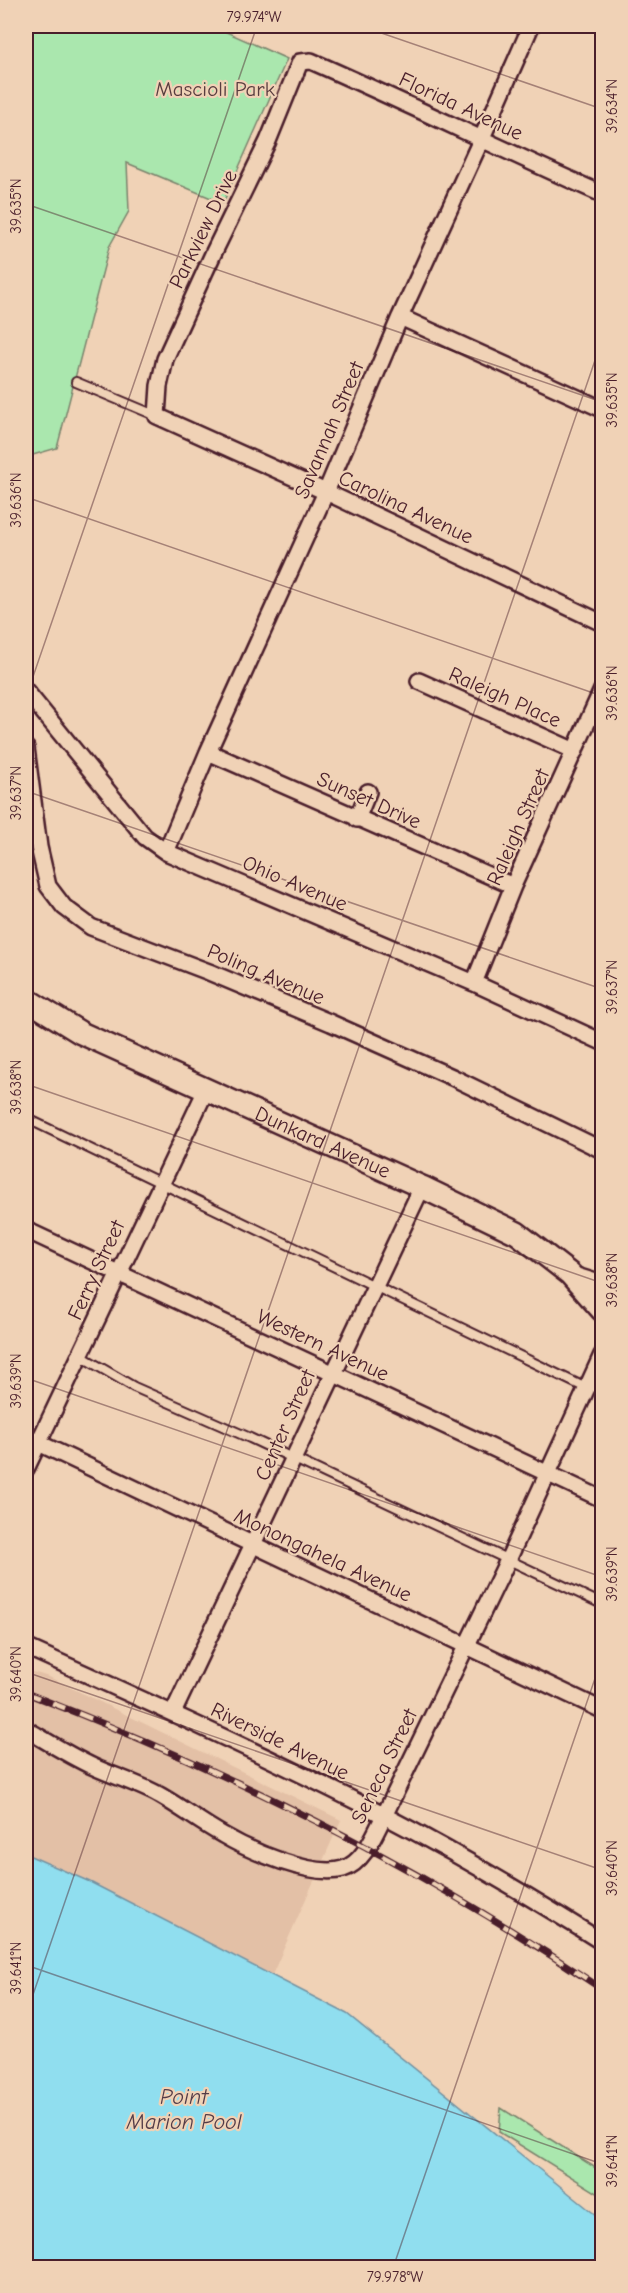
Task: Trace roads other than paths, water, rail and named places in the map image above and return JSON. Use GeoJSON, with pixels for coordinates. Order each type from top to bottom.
{"type":"FeatureCollection","features":[{"type":"Feature","properties":{"kind":"main road","name":"Dunkard Avenue"},"geometry":{"type":"LineString","coordinates":[[26,999],[81,1033],[422,1187],[517,1233],[570,1274],[603,1310]]}},
{"type":"Feature","properties":{"kind":"street","name":"Savannah Street"},"geometry":{"type":"LineString","coordinates":[[166,852],[208,752],[326,492],[400,317],[482,140],[531,26]]}},
{"type":"Feature","properties":{"kind":"street","name":"Florida Avenue"},"geometry":{"type":"LineString","coordinates":[[300,62],[311,61],[426,111],[482,140],[603,194]]}},
{"type":"Feature","properties":{"kind":"street","name":"Parkview Drive"},"geometry":{"type":"LineString","coordinates":[[158,416],[159,386],[165,358],[268,141],[300,62]]}},
{"type":"Feature","properties":{"kind":"street"},"geometry":{"type":"LineString","coordinates":[[400,317],[603,409]]}},
{"type":"Feature","properties":{"kind":"street","name":"Carolina Avenue"},"geometry":{"type":"LineString","coordinates":[[158,416],[326,492],[603,623]]}},
{"type":"Feature","properties":{"kind":"street","name":"Raleigh Place"},"geometry":{"type":"LineString","coordinates":[[419,681],[575,751]]}},
{"type":"Feature","properties":{"kind":"street","name":"Raleigh Street"},"geometry":{"type":"LineString","coordinates":[[474,983],[513,886],[603,690]]}},
{"type":"Feature","properties":{"kind":"street","name":"Ohio Avenue"},"geometry":{"type":"LineString","coordinates":[[26,691],[145,837],[166,852],[474,983],[603,1042]]}},
{"type":"Feature","properties":{"kind":"street","name":"Poling Avenue"},"geometry":{"type":"LineString","coordinates":[[26,748],[39,847],[48,886],[64,907],[91,927],[209,972],[331,1023],[452,1077],[603,1150]]}},
{"type":"Feature","properties":{"kind":"street","name":"Sunset Drive"},"geometry":{"type":"LineString","coordinates":[[208,752],[513,886]]}},
{"type":"Feature","properties":{"kind":"street"},"geometry":{"type":"LineString","coordinates":[[357,819],[368,792]]}},
{"type":"Feature","properties":{"kind":"street","name":"Ferry Street"},"geometry":{"type":"LineString","coordinates":[[26,1469],[32,1439],[79,1355],[206,1090]]}},
{"type":"Feature","properties":{"kind":"street","name":"Center Street"},"geometry":{"type":"LineString","coordinates":[[173,1713],[254,1545],[332,1372],[422,1187]]}},
{"type":"Feature","properties":{"kind":"street","name":"Western Avenue"},"geometry":{"type":"LineString","coordinates":[[26,1230],[603,1499]]}},
{"type":"Feature","properties":{"kind":"street"},"geometry":{"type":"LineString","coordinates":[[570,1274],[603,1284]]}},
{"type":"Feature","properties":{"kind":"street","name":"Seneca Street"},"geometry":{"type":"LineString","coordinates":[[26,1729],[92,1766],[159,1796],[225,1837],[280,1860],[307,1868],[327,1872],[346,1868],[368,1847],[384,1816],[508,1560],[603,1355]]}},
{"type":"Feature","properties":{"kind":"street","name":"Monongahela Avenue"},"geometry":{"type":"LineString","coordinates":[[32,1439],[603,1710]]}},
{"type":"Feature","properties":{"kind":"street","name":"Riverside Avenue"},"geometry":{"type":"LineString","coordinates":[[26,1647],[173,1713],[384,1816],[603,1942]]}},
{"type":"Feature","properties":{"kind":"lane"},"geometry":{"type":"LineString","coordinates":[[76,382],[158,416]]}},
{"type":"Feature","properties":{"kind":"lane"},"geometry":{"type":"LineString","coordinates":[[26,1118],[586,1388]]}},
{"type":"Feature","properties":{"kind":"lane"},"geometry":{"type":"LineString","coordinates":[[79,1355],[134,1387],[603,1604]]}},
{"type":"Feature","properties":{"kind":"water","name":"Point Marion Pool"},"geometry":{"type":"Polygon","coordinates":[[[26,1854],[90,1882],[347,2014],[602,2220],[602,2267],[26,2267],[26,1854]]]}},
{"type":"Feature","properties":{"kind":"railway"},"geometry":{"type":"LineString","coordinates":[[26,1693],[176,1755],[323,1825],[465,1903],[602,1989]]}},
{"type":"Feature","properties":{"kind":"park label","name":"Mascioli Park"},"geometry":{"type":"Point","coordinates":[215,89]}}]}
